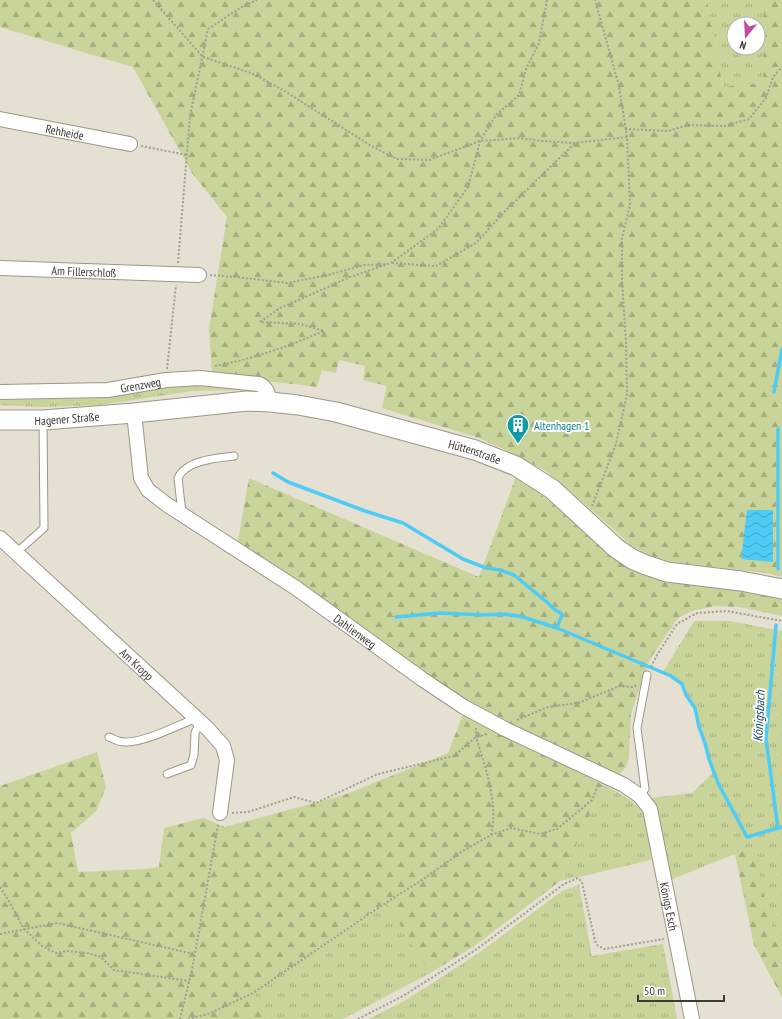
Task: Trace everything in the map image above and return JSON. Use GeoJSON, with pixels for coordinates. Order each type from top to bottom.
{"type":"FeatureCollection","features":[{"type":"Feature","properties":{"kind":"main road","name":"Hüttenstraße"},"geometry":{"type":"LineString","coordinates":[[134,413],[232,402],[270,402],[298,405],[336,412],[483,453],[516,466],[543,482],[563,498],[616,548],[638,562],[667,572],[741,581],[782,589]]}},
{"type":"Feature","properties":{"kind":"main road","name":"Hagener Straße"},"geometry":{"type":"LineString","coordinates":[[0,420],[43,420],[134,413]]}},
{"type":"Feature","properties":{"kind":"street","name":"Rehheide"},"geometry":{"type":"LineString","coordinates":[[0,119],[130,144]]}},
{"type":"Feature","properties":{"kind":"street","name":"Am Fillerschloß"},"geometry":{"type":"LineString","coordinates":[[0,268],[174,277],[199,275]]}},
{"type":"Feature","properties":{"kind":"street","name":"Grenzweg"},"geometry":{"type":"LineString","coordinates":[[0,392],[108,390],[166,380],[200,378],[253,382],[264,387],[270,402]]}},
{"type":"Feature","properties":{"kind":"street","name":"Dahlienweg"},"geometry":{"type":"LineString","coordinates":[[134,413],[141,478],[148,490],[166,504],[296,588],[422,679],[464,707],[505,729],[602,776],[624,785],[640,796]]}},
{"type":"Feature","properties":{"kind":"street","name":"Am Kropp"},"geometry":{"type":"LineString","coordinates":[[0,538],[198,720],[223,746],[227,760],[220,813]]}},
{"type":"Feature","properties":{"kind":"street","name":"Königs Esch"},"geometry":{"type":"LineString","coordinates":[[640,796],[650,809],[692,1019]]}},
{"type":"Feature","properties":{"kind":"lane"},"geometry":{"type":"LineString","coordinates":[[16,553],[44,528],[43,420]]}},
{"type":"Feature","properties":{"kind":"lane"},"geometry":{"type":"LineString","coordinates":[[182,513],[178,478],[180,473],[187,468],[205,460],[234,456]]}},
{"type":"Feature","properties":{"kind":"lane"},"geometry":{"type":"LineString","coordinates":[[640,796],[645,789],[637,728],[647,675]]}},
{"type":"Feature","properties":{"kind":"lane"},"geometry":{"type":"LineString","coordinates":[[109,737],[117,741],[130,742],[145,739],[198,720]]}},
{"type":"Feature","properties":{"kind":"lane"},"geometry":{"type":"LineString","coordinates":[[167,774],[191,765],[194,755],[195,734],[198,720]]}},
{"type":"Feature","properties":{"kind":"path"},"geometry":{"type":"LineString","coordinates":[[153,0],[203,57],[251,73],[283,90],[373,147],[397,159],[429,160],[480,141],[520,138],[542,141],[575,142],[627,137]]}},
{"type":"Feature","properties":{"kind":"path"},"geometry":{"type":"LineString","coordinates":[[166,380],[174,277],[190,116],[208,29],[243,6],[257,0]]}},
{"type":"Feature","properties":{"kind":"path"},"geometry":{"type":"LineString","coordinates":[[213,366],[240,361],[300,341],[324,331],[301,324],[260,322],[280,308],[350,277],[391,264],[438,229],[468,187],[480,141],[496,115],[519,95],[526,69],[539,43],[547,0]]}},
{"type":"Feature","properties":{"kind":"path"},"geometry":{"type":"LineString","coordinates":[[590,510],[616,444],[627,394],[626,342],[622,281],[622,238],[630,205],[627,137],[619,86],[595,0]]}},
{"type":"Feature","properties":{"kind":"path"},"geometry":{"type":"LineString","coordinates":[[626,129],[668,131],[688,125],[725,126],[748,119],[766,98],[773,77],[782,67]]}},
{"type":"Feature","properties":{"kind":"path"},"geometry":{"type":"LineString","coordinates":[[199,275],[236,277],[287,283],[328,275],[364,265],[391,264],[436,266],[476,243],[506,210],[575,142]]}},
{"type":"Feature","properties":{"kind":"path"},"geometry":{"type":"LineString","coordinates":[[130,144],[187,155]]}},
{"type":"Feature","properties":{"kind":"path"},"geometry":{"type":"LineString","coordinates":[[180,1019],[190,981],[220,813],[248,812],[294,797],[316,802],[378,774],[454,756],[476,737],[505,729],[521,718],[548,707],[578,703],[620,686],[634,687],[647,675],[657,655],[677,624],[697,613],[727,611],[782,621]]}},
{"type":"Feature","properties":{"kind":"path"},"geometry":{"type":"LineString","coordinates":[[480,716],[476,728],[476,737],[492,799],[494,824],[491,835]]}},
{"type":"Feature","properties":{"kind":"path"},"geometry":{"type":"LineString","coordinates":[[188,1019],[208,1014],[253,993],[463,851],[491,835],[511,828],[540,834],[557,830],[592,800],[602,776]]}},
{"type":"Feature","properties":{"kind":"path"},"geometry":{"type":"LineString","coordinates":[[358,1019],[403,996],[470,954],[564,884],[578,878],[582,882],[597,945],[604,949],[667,938]]}},
{"type":"Feature","properties":{"kind":"path"},"geometry":{"type":"LineString","coordinates":[[0,888],[24,929],[42,946],[56,953],[66,951],[87,953],[101,957],[114,970],[190,981]]}},
{"type":"Feature","properties":{"kind":"path"},"geometry":{"type":"LineString","coordinates":[[0,934],[57,923],[194,954]]}},
{"type":"Feature","properties":{"kind":"green space"},"geometry":{"type":"Polygon","coordinates":[[[0,0],[707,0],[723,87],[764,82],[764,56],[766,56],[766,16],[764,16],[764,0],[782,0],[782,577],[767,573],[672,562],[648,555],[632,546],[546,471],[512,453],[476,437],[382,408],[387,386],[363,380],[365,366],[339,360],[336,373],[322,370],[317,387],[212,374],[209,329],[227,217],[192,173],[133,67],[0,27],[0,0]]]}},
{"type":"Feature","properties":{"kind":"green space"},"geometry":{"type":"Polygon","coordinates":[[[707,0],[764,0],[764,16],[726,16],[726,56],[764,56],[764,82],[723,87],[707,0]]]}},
{"type":"Feature","properties":{"kind":"green space"},"geometry":{"type":"Polygon","coordinates":[[[167,387],[246,387],[249,390],[193,391],[98,405],[42,407],[0,405],[0,400],[98,398],[167,387]]]}},
{"type":"Feature","properties":{"kind":"green space"},"geometry":{"type":"Polygon","coordinates":[[[517,474],[612,555],[782,597],[782,616],[740,607],[714,606],[692,611],[678,618],[650,659],[631,713],[629,758],[626,767],[617,777],[473,707],[238,541],[249,478],[479,577],[517,474]]]}},
{"type":"Feature","properties":{"kind":"green space"},"geometry":{"type":"Polygon","coordinates":[[[694,621],[730,621],[782,631],[782,951],[775,936],[752,850],[735,854],[670,880],[651,798],[692,793],[714,772],[699,727],[695,708],[686,695],[682,684],[663,672],[694,621]]]}},
{"type":"Feature","properties":{"kind":"green space"},"geometry":{"type":"Polygon","coordinates":[[[464,712],[603,785],[560,881],[473,947],[430,973],[386,902],[253,993],[269,1019],[0,1019],[0,786],[97,752],[106,787],[96,811],[71,833],[78,872],[159,867],[164,828],[203,818],[225,827],[344,795],[448,753],[464,712]]]}},
{"type":"Feature","properties":{"kind":"green space"},"geometry":{"type":"Polygon","coordinates":[[[603,785],[627,798],[642,811],[647,825],[651,860],[560,881],[603,785]]]}},
{"type":"Feature","properties":{"kind":"green space"},"geometry":{"type":"Polygon","coordinates":[[[752,849],[775,936],[782,951],[782,997],[754,945],[735,854],[752,849]]]}},
{"type":"Feature","properties":{"kind":"green space"},"geometry":{"type":"Polygon","coordinates":[[[579,885],[592,956],[663,944],[677,1019],[369,1019],[406,1000],[476,955],[562,891],[579,885]]]}},
{"type":"Feature","properties":{"kind":"green space"},"geometry":{"type":"Polygon","coordinates":[[[387,902],[430,973],[343,1019],[269,1019],[253,993],[387,902]]]}},
{"type":"Feature","properties":{"kind":"water"},"geometry":{"type":"Polygon","coordinates":[[[747,510],[773,510],[773,562],[741,559],[747,510]]]}},
{"type":"Feature","properties":{"kind":"waterway","name":"Königsbach"},"geometry":{"type":"LineString","coordinates":[[774,392],[782,349]]}},
{"type":"Feature","properties":{"kind":"waterway","name":"Königsbach"},"geometry":{"type":"LineString","coordinates":[[778,429],[778,569]]}},
{"type":"Feature","properties":{"kind":"waterway"},"geometry":{"type":"LineString","coordinates":[[273,473],[288,482],[365,511],[403,523],[463,559],[486,568],[500,570],[514,575],[562,614],[557,628]]}},
{"type":"Feature","properties":{"kind":"waterway"},"geometry":{"type":"LineString","coordinates":[[396,617],[440,613],[483,615],[504,614],[523,617],[557,628],[671,676],[682,684],[686,695],[695,708],[699,727],[718,783],[747,837],[778,828]]}},
{"type":"Feature","properties":{"kind":"waterway","name":"Königsbach"},"geometry":{"type":"LineString","coordinates":[[776,625],[766,739],[778,828],[782,827]]}},
{"type":"Feature","properties":{"kind":"place","name":"Altenhagen 1"},"geometry":{"type":"Point","coordinates":[518,444]}}]}
